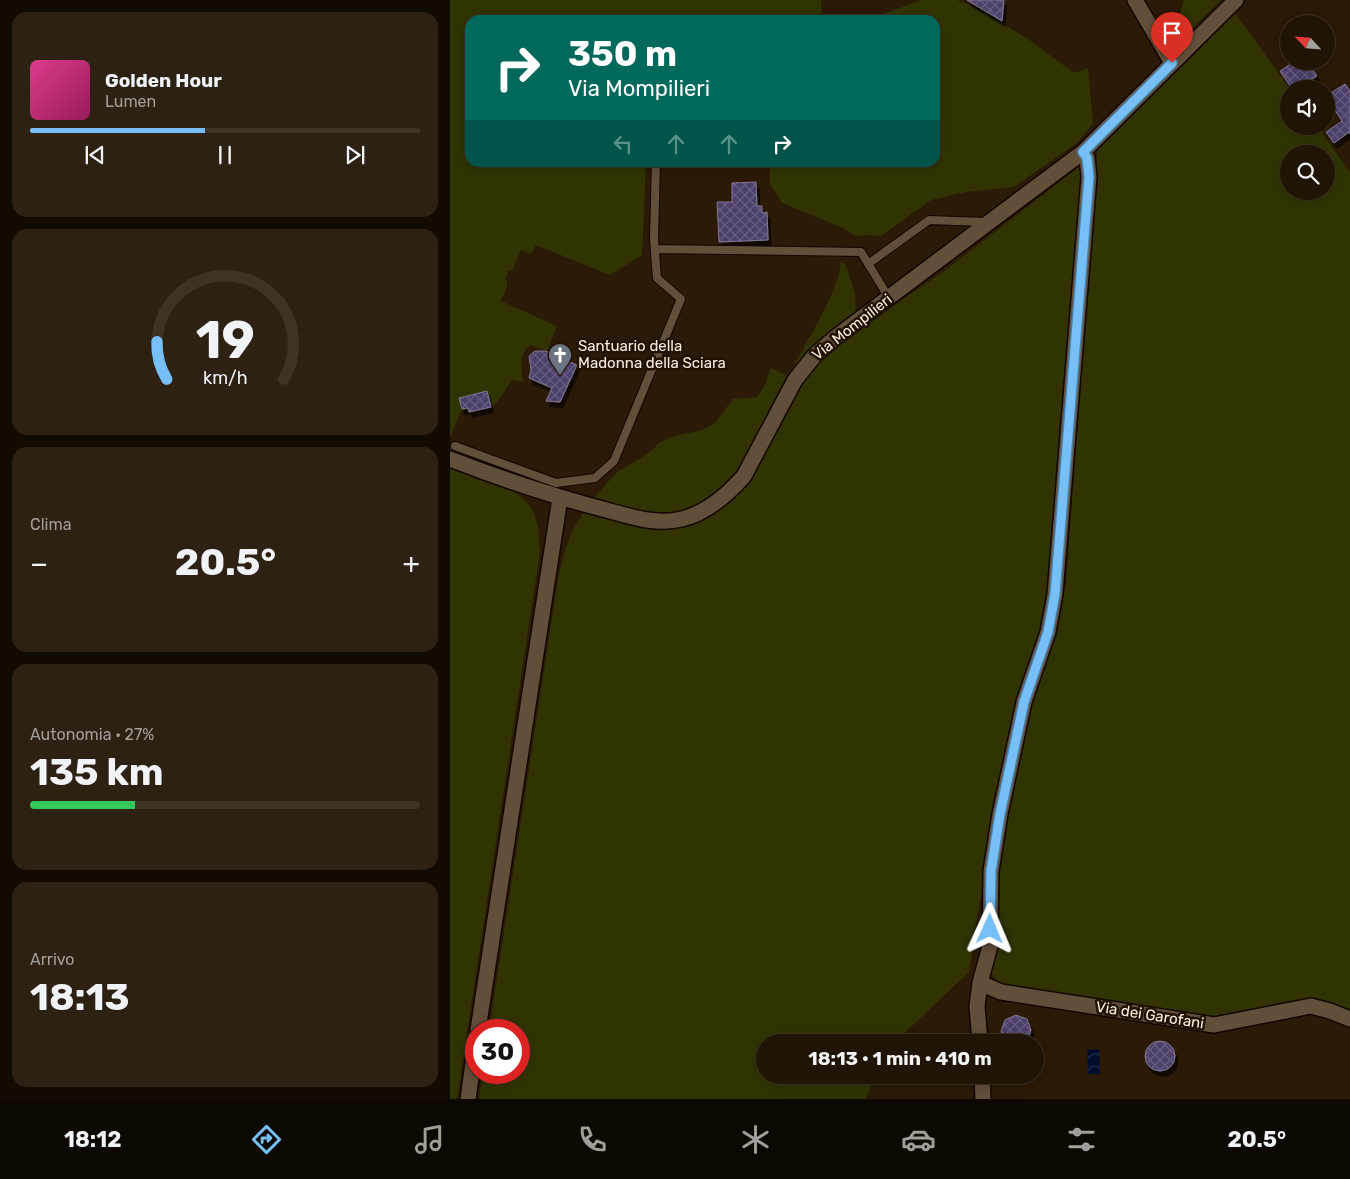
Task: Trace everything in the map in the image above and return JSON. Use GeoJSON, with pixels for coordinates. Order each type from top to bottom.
{"type":"FeatureCollection","features":[{"type":"Feature","properties":{"kind":"street"},"geometry":{"type":"LineString","coordinates":[[1135,0],[1172,63]]}},
{"type":"Feature","properties":{"kind":"street","name":"Via Mompilieri"},"geometry":{"type":"LineString","coordinates":[[452,452],[560,498],[652,521],[682,519],[708,508],[734,488],[744,476],[795,380],[809,362],[836,337],[1083,152],[1236,0]]}},
{"type":"Feature","properties":{"kind":"street"},"geometry":{"type":"LineString","coordinates":[[980,1034],[978,1006],[980,983],[990,946],[991,871],[1000,814],[1024,702],[1048,632],[1055,594],[1089,177],[1087,158],[1083,152]]}},
{"type":"Feature","properties":{"kind":"street"},"geometry":{"type":"LineString","coordinates":[[480,1019],[560,498]]}},
{"type":"Feature","properties":{"kind":"street","name":"Via dei Garofani"},"geometry":{"type":"LineString","coordinates":[[980,983],[1000,992],[1214,1025],[1311,1006],[1330,1010],[1350,1019]]}},
{"type":"Feature","properties":{"kind":"street"},"geometry":{"type":"LineString","coordinates":[[468,1099],[470,1084]]}},
{"type":"Feature","properties":{"kind":"street"},"geometry":{"type":"LineString","coordinates":[[982,1084],[983,1099]]}},
{"type":"Feature","properties":{"kind":"lane"},"geometry":{"type":"LineString","coordinates":[[452,452],[556,483],[595,478],[614,461],[681,299],[657,278],[655,249],[656,167]]}},
{"type":"Feature","properties":{"kind":"lane"},"geometry":{"type":"LineString","coordinates":[[868,264],[929,220],[990,223]]}},
{"type":"Feature","properties":{"kind":"lane"},"geometry":{"type":"LineString","coordinates":[[655,249],[861,252],[889,298]]}},
{"type":"Feature","properties":{"kind":"shaded area"},"geometry":{"type":"Polygon","coordinates":[[[450,0],[821,0],[822,15],[465,15],[465,167],[646,167],[642,255],[610,275],[536,245],[531,254],[521,250],[512,271],[509,270],[505,279],[507,287],[501,301],[557,326],[547,351],[530,345],[526,349],[522,357],[523,382],[512,380],[498,401],[491,407],[487,391],[459,398],[462,409],[450,437],[450,0]]]}},
{"type":"Feature","properties":{"kind":"shaded area"},"geometry":{"type":"Polygon","coordinates":[[[921,0],[957,0],[972,6],[1028,39],[1074,73],[1088,68],[1093,123],[1078,142],[1014,187],[966,192],[931,200],[881,236],[855,236],[843,228],[782,203],[770,184],[770,167],[940,167],[940,15],[880,15],[921,0]]]}},
{"type":"Feature","properties":{"kind":"shaded area"},"geometry":{"type":"Polygon","coordinates":[[[1184,0],[1221,0],[1183,37],[1173,38],[1184,0]]]}},
{"type":"Feature","properties":{"kind":"shaded area"},"geometry":{"type":"Polygon","coordinates":[[[1233,10],[1284,80],[1280,80],[1280,135],[1323,135],[1331,145],[1280,145],[1280,200],[1335,200],[1335,151],[1350,172],[1350,1012],[1329,1002],[1310,1002],[1214,1018],[1007,988],[998,982],[992,974],[998,875],[1027,715],[1054,636],[1066,584],[1098,144],[1233,10]]]}},
{"type":"Feature","properties":{"kind":"shaded area"},"geometry":{"type":"Polygon","coordinates":[[[1079,167],[1083,178],[1048,596],[1041,637],[984,874],[969,972],[903,1034],[756,1034],[756,1084],[872,1084],[866,1099],[479,1099],[481,1084],[530,1084],[530,1019],[491,1019],[558,579],[567,544],[574,528],[584,512],[588,511],[688,525],[706,518],[722,508],[748,482],[805,376],[843,340],[943,272],[1079,167]]]}},
{"type":"Feature","properties":{"kind":"shaded area"},"geometry":{"type":"Polygon","coordinates":[[[841,262],[845,264],[855,293],[856,312],[793,367],[828,301],[839,274],[841,262]]]}},
{"type":"Feature","properties":{"kind":"shaded area"},"geometry":{"type":"Polygon","coordinates":[[[771,368],[787,376],[739,468],[711,498],[692,509],[664,515],[622,508],[593,499],[616,473],[650,452],[659,443],[671,437],[702,430],[715,423],[733,399],[757,397],[765,385],[771,368]]]}},
{"type":"Feature","properties":{"kind":"shaded area"},"geometry":{"type":"Polygon","coordinates":[[[450,467],[496,482],[526,501],[536,520],[540,552],[469,1019],[465,1019],[465,1046],[457,1099],[450,1099],[450,467]]]}},
{"type":"Feature","properties":{"kind":"water"},"geometry":{"type":"Polygon","coordinates":[[[1099,1049],[1100,1074],[1088,1074],[1087,1050],[1099,1049]]]}},
{"type":"Feature","properties":{"kind":"building"},"geometry":{"type":"Polygon","coordinates":[[[967,0],[1004,0],[1002,21],[967,0]]]}},
{"type":"Feature","properties":{"kind":"building"},"geometry":{"type":"Polygon","coordinates":[[[1313,70],[1317,76],[1311,80],[1286,80],[1280,71],[1313,70]]]}},
{"type":"Feature","properties":{"kind":"building"},"geometry":{"type":"Polygon","coordinates":[[[1345,84],[1350,91],[1350,134],[1349,132],[1334,143],[1328,135],[1335,135],[1335,126],[1342,121],[1335,110],[1335,90],[1345,84]]]}},
{"type":"Feature","properties":{"kind":"building"},"geometry":{"type":"Polygon","coordinates":[[[756,182],[757,206],[762,206],[762,213],[767,212],[768,240],[719,242],[717,202],[732,202],[732,183],[756,182]]]}},
{"type":"Feature","properties":{"kind":"building","name":"Santuario della Madonna della Sciara"},"geometry":{"type":"Polygon","coordinates":[[[535,351],[546,351],[577,365],[560,402],[546,401],[552,388],[529,378],[531,370],[529,356],[535,351]]]}},
{"type":"Feature","properties":{"kind":"building"},"geometry":{"type":"Polygon","coordinates":[[[487,391],[491,407],[469,412],[468,408],[462,409],[459,398],[487,391]]]}},
{"type":"Feature","properties":{"kind":"building"},"geometry":{"type":"Polygon","coordinates":[[[1016,1015],[1027,1019],[1031,1030],[1030,1034],[1002,1034],[1001,1031],[1005,1020],[1016,1015]]]}},
{"type":"Feature","properties":{"kind":"building"},"geometry":{"type":"Polygon","coordinates":[[[1160,1041],[1170,1046],[1175,1056],[1170,1066],[1160,1071],[1150,1066],[1145,1056],[1150,1046],[1160,1041]]]}},
{"type":"Feature","properties":{"kind":"place","name":"Santuario della Madonna della Sciara"},"geometry":{"type":"Point","coordinates":[560,376]}},
{"type":"Feature","properties":{"kind":"route"},"geometry":{"type":"LineString","coordinates":[[990,929],[991,871],[1000,814],[1018,726],[1024,702],[1048,632],[1055,594],[1089,177],[1087,158],[1083,152],[1172,63]]}}]}
